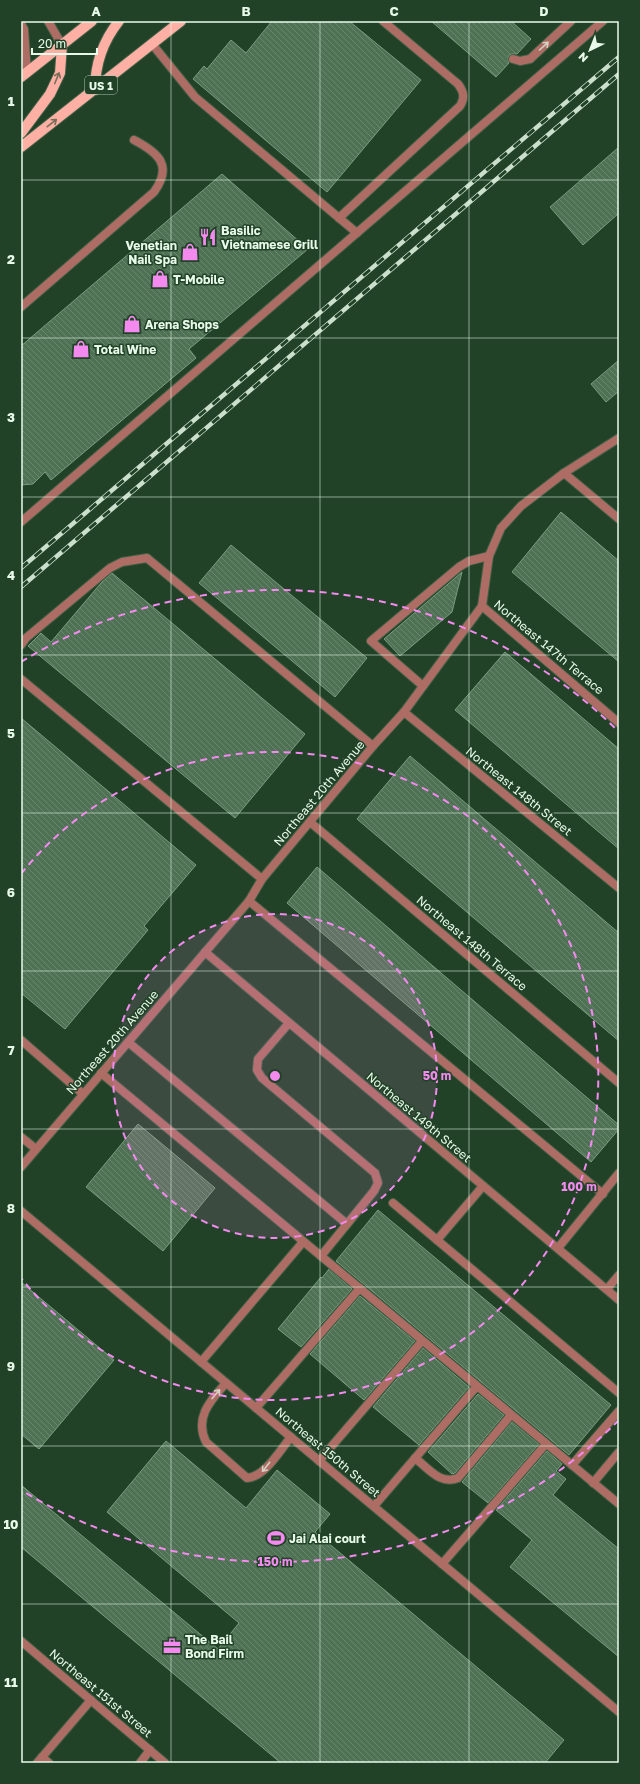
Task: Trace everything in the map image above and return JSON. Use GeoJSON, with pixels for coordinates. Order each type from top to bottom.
{"type":"FeatureCollection","features":[{"type":"Feature","properties":{"kind":"main road"},"geometry":{"type":"LineString","coordinates":[[24,75],[92,21]]}},
{"type":"Feature","properties":{"kind":"main road"},"geometry":{"type":"LineString","coordinates":[[95,90],[95,72],[100,55],[112,30],[119,21]]}},
{"type":"Feature","properties":{"kind":"main road","name":"US 1"},"geometry":{"type":"LineString","coordinates":[[21,147],[181,21]]}},
{"type":"Feature","properties":{"kind":"main road"},"geometry":{"type":"LineString","coordinates":[[21,133],[50,94],[60,73],[62,45]]}},
{"type":"Feature","properties":{"kind":"street"},"geometry":{"type":"LineString","coordinates":[[48,21],[62,45]]}},
{"type":"Feature","properties":{"kind":"street"},"geometry":{"type":"LineString","coordinates":[[339,218],[460,106],[464,100],[463,91],[458,84],[383,21]]}},
{"type":"Feature","properties":{"kind":"street"},"geometry":{"type":"LineString","coordinates":[[513,59],[520,61],[530,59],[571,21]]}},
{"type":"Feature","properties":{"kind":"street"},"geometry":{"type":"LineString","coordinates":[[21,522],[603,21]]}},
{"type":"Feature","properties":{"kind":"street"},"geometry":{"type":"LineString","coordinates":[[21,24],[24,29],[24,75]]}},
{"type":"Feature","properties":{"kind":"street"},"geometry":{"type":"LineString","coordinates":[[152,44],[195,97],[357,233]]}},
{"type":"Feature","properties":{"kind":"street"},"geometry":{"type":"LineString","coordinates":[[21,307],[154,192],[160,183],[163,165],[152,150],[134,140]]}},
{"type":"Feature","properties":{"kind":"street","name":"Northeast 20th Avenue"},"geometry":{"type":"LineString","coordinates":[[21,1167],[249,901],[262,879],[373,746],[404,712],[482,606],[489,556],[501,528],[521,506],[564,473],[619,438]]}},
{"type":"Feature","properties":{"kind":"street"},"geometry":{"type":"LineString","coordinates":[[564,473],[619,519]]}},
{"type":"Feature","properties":{"kind":"street"},"geometry":{"type":"LineString","coordinates":[[423,686],[371,641],[459,567],[469,561],[489,556]]}},
{"type":"Feature","properties":{"kind":"street"},"geometry":{"type":"LineString","coordinates":[[21,645],[26,638],[110,568],[122,562],[147,558],[373,746]]}},
{"type":"Feature","properties":{"kind":"street","name":"Northeast 147th Terrace"},"geometry":{"type":"LineString","coordinates":[[482,606],[619,722]]}},
{"type":"Feature","properties":{"kind":"street"},"geometry":{"type":"LineString","coordinates":[[21,679],[262,879]]}},
{"type":"Feature","properties":{"kind":"street","name":"Northeast 148th Street"},"geometry":{"type":"LineString","coordinates":[[404,712],[619,888]]}},
{"type":"Feature","properties":{"kind":"street","name":"Northeast 148th Terrace"},"geometry":{"type":"LineString","coordinates":[[310,822],[619,1083]]}},
{"type":"Feature","properties":{"kind":"street"},"geometry":{"type":"LineString","coordinates":[[249,901],[603,1194]]}},
{"type":"Feature","properties":{"kind":"street","name":"Northeast 149th Street"},"geometry":{"type":"LineString","coordinates":[[204,952],[619,1300]]}},
{"type":"Feature","properties":{"kind":"street"},"geometry":{"type":"LineString","coordinates":[[289,1023],[258,1060],[257,1070],[262,1078],[375,1173],[378,1183],[374,1191],[320,1256]]}},
{"type":"Feature","properties":{"kind":"street"},"geometry":{"type":"LineString","coordinates":[[21,1040],[83,1094]]}},
{"type":"Feature","properties":{"kind":"street"},"geometry":{"type":"LineString","coordinates":[[128,1042],[347,1224]]}},
{"type":"Feature","properties":{"kind":"street"},"geometry":{"type":"LineString","coordinates":[[101,1073],[619,1504]]}},
{"type":"Feature","properties":{"kind":"street"},"geometry":{"type":"LineString","coordinates":[[21,1137],[36,1150]]}},
{"type":"Feature","properties":{"kind":"street"},"geometry":{"type":"LineString","coordinates":[[558,1248],[619,1174]]}},
{"type":"Feature","properties":{"kind":"street"},"geometry":{"type":"LineString","coordinates":[[437,1240],[483,1186]]}},
{"type":"Feature","properties":{"kind":"street"},"geometry":{"type":"LineString","coordinates":[[393,1203],[619,1393]]}},
{"type":"Feature","properties":{"kind":"street","name":"Northeast 150th Street"},"geometry":{"type":"LineString","coordinates":[[21,1211],[619,1712]]}},
{"type":"Feature","properties":{"kind":"street"},"geometry":{"type":"LineString","coordinates":[[201,1362],[303,1242]]}},
{"type":"Feature","properties":{"kind":"street"},"geometry":{"type":"LineString","coordinates":[[607,1289],[619,1275]]}},
{"type":"Feature","properties":{"kind":"street"},"geometry":{"type":"LineString","coordinates":[[256,1408],[360,1288]]}},
{"type":"Feature","properties":{"kind":"street"},"geometry":{"type":"LineString","coordinates":[[319,1461],[422,1341]]}},
{"type":"Feature","properties":{"kind":"street"},"geometry":{"type":"LineString","coordinates":[[226,1383],[206,1406],[202,1434],[206,1442],[247,1478],[254,1477],[261,1473],[291,1437]]}},
{"type":"Feature","properties":{"kind":"street"},"geometry":{"type":"LineString","coordinates":[[374,1506],[477,1386]]}},
{"type":"Feature","properties":{"kind":"street"},"geometry":{"type":"LineString","coordinates":[[572,1465],[619,1411]]}},
{"type":"Feature","properties":{"kind":"street"},"geometry":{"type":"LineString","coordinates":[[415,1458],[442,1480],[450,1481],[458,1478],[511,1415]]}},
{"type":"Feature","properties":{"kind":"street"},"geometry":{"type":"LineString","coordinates":[[442,1564],[546,1444]]}},
{"type":"Feature","properties":{"kind":"street"},"geometry":{"type":"LineString","coordinates":[[593,1483],[619,1452]]}},
{"type":"Feature","properties":{"kind":"street","name":"Northeast 151st Street"},"geometry":{"type":"LineString","coordinates":[[21,1641],[165,1763]]}},
{"type":"Feature","properties":{"kind":"street"},"geometry":{"type":"LineString","coordinates":[[49,1763],[40,1760],[91,1700]]}},
{"type":"Feature","properties":{"kind":"street"},"geometry":{"type":"LineString","coordinates":[[140,1763],[150,1750]]}},
{"type":"Feature","properties":{"kind":"building"},"geometry":{"type":"Polygon","coordinates":[[[272,21],[349,21],[421,80],[327,192],[193,79],[204,66],[207,69],[231,40],[246,53],[272,21]]]}},
{"type":"Feature","properties":{"kind":"building"},"geometry":{"type":"Polygon","coordinates":[[[431,21],[511,21],[531,39],[517,54],[509,55],[509,63],[496,77],[431,21]]]}},
{"type":"Feature","properties":{"kind":"building"},"geometry":{"type":"Polygon","coordinates":[[[619,147],[619,213],[583,245],[550,207],[619,147]]]}},
{"type":"Feature","properties":{"kind":"building","name":"Arena Shops"},"geometry":{"type":"Polygon","coordinates":[[[222,174],[308,249],[189,349],[196,358],[51,480],[45,472],[33,484],[21,485],[21,346],[222,174]]]}},
{"type":"Feature","properties":{"kind":"building"},"geometry":{"type":"Polygon","coordinates":[[[619,360],[619,391],[606,402],[591,384],[619,360]]]}},
{"type":"Feature","properties":{"kind":"building"},"geometry":{"type":"Polygon","coordinates":[[[561,512],[619,561],[619,662],[512,572],[561,512]]]}},
{"type":"Feature","properties":{"kind":"building"},"geometry":{"type":"Polygon","coordinates":[[[231,545],[367,658],[335,697],[199,583],[231,545]]]}},
{"type":"Feature","properties":{"kind":"building"},"geometry":{"type":"Polygon","coordinates":[[[462,572],[452,612],[400,656],[384,639],[462,572]]]}},
{"type":"Feature","properties":{"kind":"building"},"geometry":{"type":"Polygon","coordinates":[[[112,573],[305,734],[235,818],[28,646],[41,633],[51,642],[101,583],[112,573]]]}},
{"type":"Feature","properties":{"kind":"building"},"geometry":{"type":"Polygon","coordinates":[[[505,652],[619,749],[619,849],[455,710],[505,652]]]}},
{"type":"Feature","properties":{"kind":"building"},"geometry":{"type":"Polygon","coordinates":[[[21,718],[196,865],[144,926],[148,930],[65,1029],[21,993],[21,718]]]}},
{"type":"Feature","properties":{"kind":"building"},"geometry":{"type":"Polygon","coordinates":[[[410,756],[619,933],[619,1041],[357,819],[410,756]]]}},
{"type":"Feature","properties":{"kind":"building"},"geometry":{"type":"Polygon","coordinates":[[[317,867],[619,1125],[619,1129],[591,1162],[287,903],[317,867]]]}},
{"type":"Feature","properties":{"kind":"building"},"geometry":{"type":"Polygon","coordinates":[[[138,1124],[215,1188],[163,1251],[86,1187],[138,1124]]]}},
{"type":"Feature","properties":{"kind":"building"},"geometry":{"type":"Polygon","coordinates":[[[378,1210],[611,1405],[569,1455],[336,1261],[378,1210]]]}},
{"type":"Feature","properties":{"kind":"building"},"geometry":{"type":"Polygon","coordinates":[[[329,1269],[352,1289],[301,1347],[278,1329],[329,1269]]]}},
{"type":"Feature","properties":{"kind":"building"},"geometry":{"type":"Polygon","coordinates":[[[21,1282],[114,1360],[39,1449],[21,1434],[21,1282]]]}},
{"type":"Feature","properties":{"kind":"building"},"geometry":{"type":"Polygon","coordinates":[[[360,1296],[415,1341],[364,1400],[310,1354],[360,1296]]]}},
{"type":"Feature","properties":{"kind":"building"},"geometry":{"type":"Polygon","coordinates":[[[423,1348],[469,1387],[419,1445],[373,1407],[423,1348]]]}},
{"type":"Feature","properties":{"kind":"building"},"geometry":{"type":"Polygon","coordinates":[[[478,1394],[504,1415],[455,1473],[452,1474],[428,1452],[478,1394]]]}},
{"type":"Feature","properties":{"kind":"building"},"geometry":{"type":"Polygon","coordinates":[[[512,1422],[539,1444],[488,1503],[462,1482],[512,1422]]]}},
{"type":"Feature","properties":{"kind":"building"},"geometry":{"type":"Polygon","coordinates":[[[166,1441],[246,1508],[277,1470],[330,1514],[315,1532],[564,1740],[545,1763],[281,1763],[21,1547],[21,1485],[218,1649],[239,1623],[107,1512],[166,1441]]]}},
{"type":"Feature","properties":{"kind":"building"},"geometry":{"type":"Polygon","coordinates":[[[547,1451],[562,1464],[556,1471],[566,1479],[553,1495],[619,1549],[619,1657],[510,1567],[532,1540],[496,1510],[547,1451]]]}},
{"type":"Feature","properties":{"kind":"railway"},"geometry":{"type":"LineString","coordinates":[[21,568],[619,57]]}},
{"type":"Feature","properties":{"kind":"railway"},"geometry":{"type":"LineString","coordinates":[[21,587],[619,74]]}},
{"type":"Feature","properties":{"kind":"place","name":"Basilic Vietnamese Grill"},"geometry":{"type":"Point","coordinates":[208,237]}},
{"type":"Feature","properties":{"kind":"place","name":"Venetian Nail Spa"},"geometry":{"type":"Point","coordinates":[190,252]}},
{"type":"Feature","properties":{"kind":"place","name":"T-Mobile"},"geometry":{"type":"Point","coordinates":[160,279]}},
{"type":"Feature","properties":{"kind":"place","name":"Arena Shops"},"geometry":{"type":"Point","coordinates":[132,324]}},
{"type":"Feature","properties":{"kind":"place","name":"Total Wine"},"geometry":{"type":"Point","coordinates":[81,349]}},
{"type":"Feature","properties":{"kind":"place","name":"Jai Alai court"},"geometry":{"type":"Point","coordinates":[276,1538]}},
{"type":"Feature","properties":{"kind":"place","name":"The Bail Bond Firm"},"geometry":{"type":"Point","coordinates":[172,1646]}}]}
